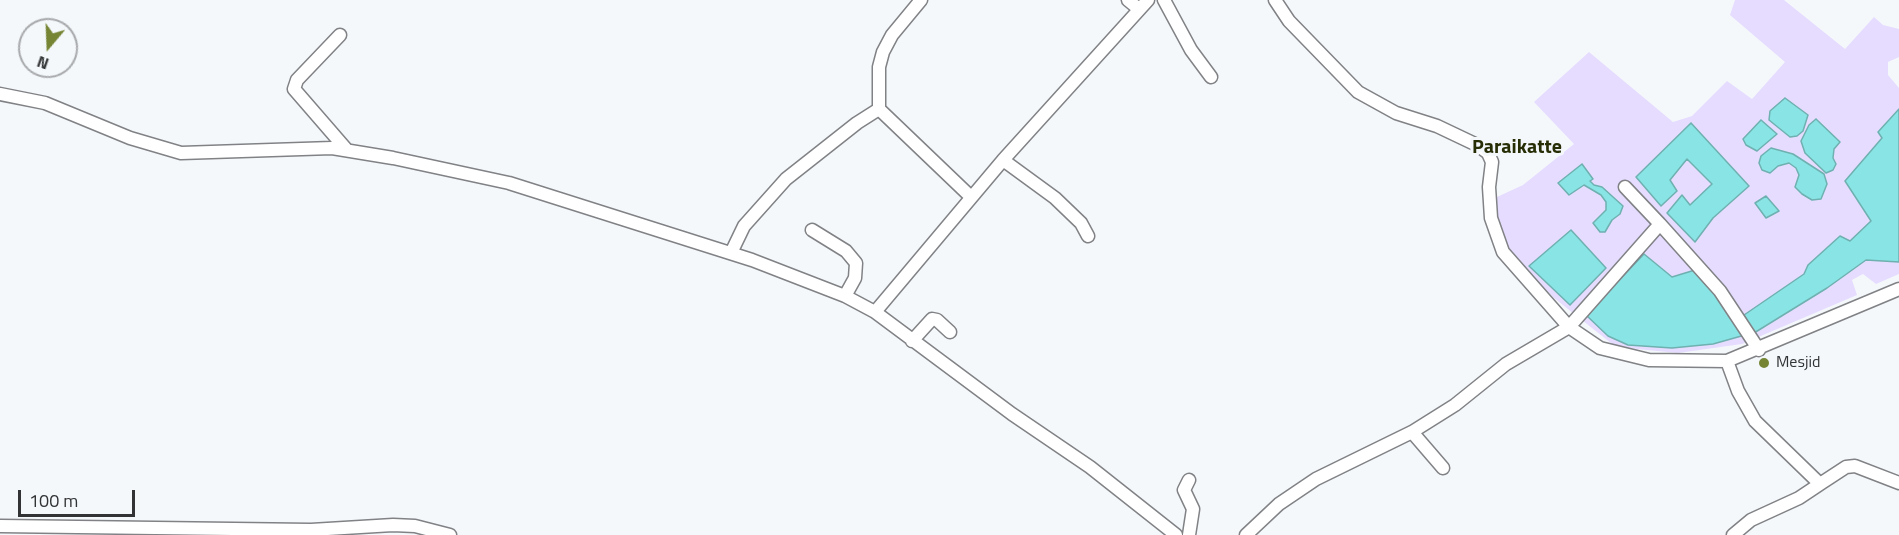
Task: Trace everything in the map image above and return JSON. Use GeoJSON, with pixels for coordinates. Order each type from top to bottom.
{"type":"FeatureCollection","features":[{"type":"Feature","properties":{"kind":"street"},"geometry":{"type":"LineString","coordinates":[[921,0],[892,35],[883,52],[879,67],[879,110],[971,197]]}},
{"type":"Feature","properties":{"kind":"street"},"geometry":{"type":"LineString","coordinates":[[875,312],[926,255],[1003,160],[1143,4],[1128,0]]}},
{"type":"Feature","properties":{"kind":"street"},"geometry":{"type":"LineString","coordinates":[[1164,0],[1191,50],[1212,77]]}},
{"type":"Feature","properties":{"kind":"street"},"geometry":{"type":"LineString","coordinates":[[1275,0],[1289,21],[1358,92],[1396,113],[1437,126],[1477,145],[1488,153],[1492,162],[1491,218],[1503,252],[1569,327],[1600,348],[1649,360],[1726,361],[1759,350],[1899,289]]}},
{"type":"Feature","properties":{"kind":"street"},"geometry":{"type":"LineString","coordinates":[[340,35],[297,80],[294,89],[346,149]]}},
{"type":"Feature","properties":{"kind":"street"},"geometry":{"type":"LineString","coordinates":[[0,94],[45,103],[130,138],[181,153],[258,148],[346,149],[508,183],[731,253],[845,296],[875,312],[912,341],[1090,467],[1176,535]]}},
{"type":"Feature","properties":{"kind":"street"},"geometry":{"type":"LineString","coordinates":[[731,253],[744,226],[786,179],[857,123],[879,110]]}},
{"type":"Feature","properties":{"kind":"street"},"geometry":{"type":"LineString","coordinates":[[1003,160],[1055,198],[1081,224],[1088,236]]}},
{"type":"Feature","properties":{"kind":"street"},"geometry":{"type":"LineString","coordinates":[[1625,187],[1720,291],[1759,350]]}},
{"type":"Feature","properties":{"kind":"street"},"geometry":{"type":"LineString","coordinates":[[1246,535],[1278,504],[1316,479],[1412,432],[1455,405],[1506,364],[1569,327],[1660,224]]}},
{"type":"Feature","properties":{"kind":"street"},"geometry":{"type":"LineString","coordinates":[[812,230],[846,251],[856,263],[855,278],[845,296]]}},
{"type":"Feature","properties":{"kind":"street"},"geometry":{"type":"LineString","coordinates":[[912,341],[932,319],[937,320],[950,332]]}},
{"type":"Feature","properties":{"kind":"street"},"geometry":{"type":"LineString","coordinates":[[1726,361],[1738,391],[1755,421],[1820,484]]}},
{"type":"Feature","properties":{"kind":"street"},"geometry":{"type":"LineString","coordinates":[[1412,432],[1443,468]]}},
{"type":"Feature","properties":{"kind":"street"},"geometry":{"type":"LineString","coordinates":[[1733,535],[1751,520],[1800,498],[1846,467],[1855,466],[1899,483]]}},
{"type":"Feature","properties":{"kind":"street"},"geometry":{"type":"LineString","coordinates":[[1189,480],[1184,490],[1193,509],[1189,535]]}},
{"type":"Feature","properties":{"kind":"street"},"geometry":{"type":"LineString","coordinates":[[0,526],[311,530],[404,526],[450,535]]}},
{"type":"Feature","properties":{"kind":"shaded area"},"geometry":{"type":"Polygon","coordinates":[[[1735,0],[1784,0],[1845,49],[1874,17],[1883,25],[1899,29],[1899,57],[1888,62],[1888,75],[1899,88],[1899,274],[1876,284],[1863,274],[1852,280],[1857,295],[1742,344],[1678,353],[1616,347],[1554,298],[1496,240],[1486,202],[1523,185],[1574,144],[1534,102],[1589,52],[1673,122],[1692,116],[1727,81],[1752,99],[1785,62],[1730,15],[1735,0]]]}},
{"type":"Feature","properties":{"kind":"water"},"geometry":{"type":"Polygon","coordinates":[[[1785,98],[1808,115],[1803,131],[1797,136],[1790,137],[1769,120],[1770,111],[1785,98]]]}},
{"type":"Feature","properties":{"kind":"water"},"geometry":{"type":"Polygon","coordinates":[[[1899,109],[1899,262],[1866,260],[1827,288],[1754,333],[1744,315],[1804,274],[1808,265],[1840,236],[1850,241],[1871,221],[1845,181],[1882,138],[1878,132],[1899,109]]]}},
{"type":"Feature","properties":{"kind":"water"},"geometry":{"type":"Polygon","coordinates":[[[1816,119],[1840,142],[1834,149],[1833,158],[1836,164],[1833,170],[1826,173],[1805,153],[1801,141],[1809,125],[1816,119]]]}},
{"type":"Feature","properties":{"kind":"water"},"geometry":{"type":"Polygon","coordinates":[[[1761,120],[1777,134],[1757,151],[1746,145],[1743,139],[1761,120]]]}},
{"type":"Feature","properties":{"kind":"water"},"geometry":{"type":"Polygon","coordinates":[[[1691,123],[1749,186],[1713,218],[1695,242],[1667,213],[1682,195],[1690,205],[1712,184],[1687,159],[1670,180],[1677,191],[1661,206],[1636,177],[1691,123]]]}},
{"type":"Feature","properties":{"kind":"water"},"geometry":{"type":"Polygon","coordinates":[[[1771,148],[1793,154],[1824,174],[1827,184],[1821,199],[1812,200],[1795,187],[1799,175],[1796,168],[1789,163],[1778,166],[1770,173],[1762,170],[1759,163],[1761,156],[1771,148]]]}},
{"type":"Feature","properties":{"kind":"water"},"geometry":{"type":"Polygon","coordinates":[[[1582,164],[1593,179],[1590,181],[1602,187],[1623,206],[1620,214],[1612,220],[1605,232],[1600,232],[1593,223],[1606,210],[1606,202],[1601,195],[1584,185],[1569,195],[1558,183],[1582,164]]]}},
{"type":"Feature","properties":{"kind":"water"},"geometry":{"type":"Polygon","coordinates":[[[1766,196],[1779,211],[1766,218],[1755,203],[1766,196]]]}},
{"type":"Feature","properties":{"kind":"water"},"geometry":{"type":"Polygon","coordinates":[[[1571,230],[1606,268],[1570,305],[1529,266],[1571,230]]]}},
{"type":"Feature","properties":{"kind":"water"},"geometry":{"type":"Polygon","coordinates":[[[1644,254],[1672,277],[1695,270],[1707,277],[1745,335],[1713,344],[1672,348],[1628,345],[1608,336],[1586,315],[1644,254]]]}},
{"type":"Feature","properties":{"kind":"place","name":"Mesjid"},"geometry":{"type":"Point","coordinates":[1764,363]}},
{"type":"Feature","properties":{"kind":"district","name":"Paraikatte"},"geometry":{"type":"Point","coordinates":[1517,148]}}]}
